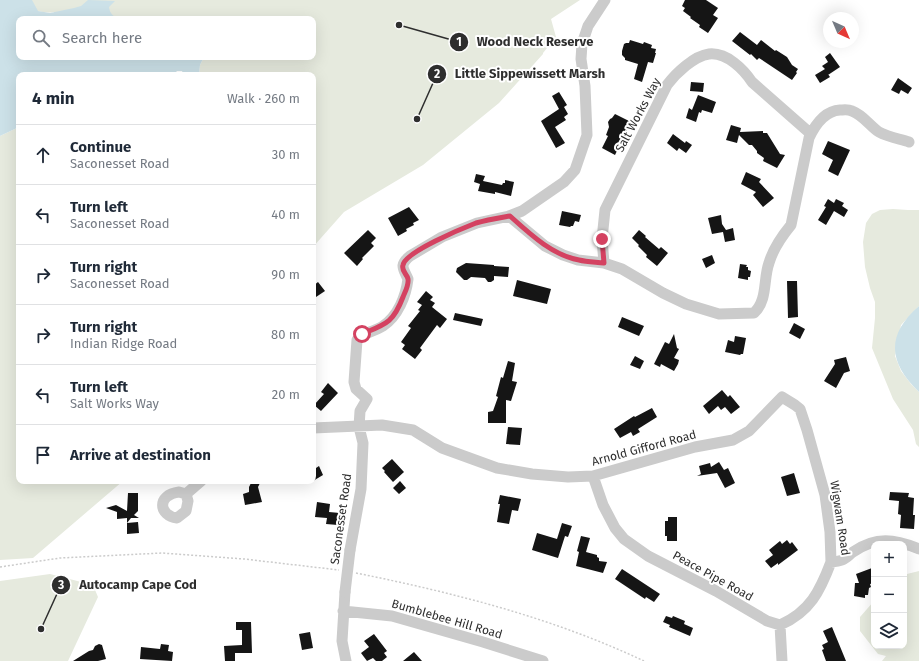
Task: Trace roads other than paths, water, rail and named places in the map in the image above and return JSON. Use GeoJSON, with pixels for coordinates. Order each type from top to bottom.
{"type":"FeatureCollection","features":[{"type":"Feature","properties":{"kind":"street","name":"Saconesset Road"},"geometry":{"type":"LineString","coordinates":[[346,661],[342,641],[343,611],[350,550],[361,489],[362,443],[358,427],[360,411],[367,399],[356,389],[354,382],[357,342],[360,336],[384,326],[398,311],[408,279],[402,266],[406,259],[442,237],[477,223],[510,216],[522,211],[564,182],[575,170],[587,135],[585,86],[581,59],[582,44],[588,26],[606,0]]}},
{"type":"Feature","properties":{"kind":"street","name":"Salt Works Way"},"geometry":{"type":"LineString","coordinates":[[604,263],[602,239],[605,210],[667,85],[675,74],[694,60],[709,54],[726,57],[747,74],[752,82],[811,134]]}},
{"type":"Feature","properties":{"kind":"street"},"geometry":{"type":"LineString","coordinates":[[510,216],[545,246],[563,255],[578,260],[604,263],[622,269],[663,294],[695,307],[719,314],[754,313],[758,310],[761,303],[765,288],[768,263],[782,236],[791,225],[811,134],[815,126],[827,114],[835,110],[851,110],[864,118],[880,132],[909,142]]}},
{"type":"Feature","properties":{"kind":"street","name":"Arnold Gifford Road"},"geometry":{"type":"LineString","coordinates":[[316,428],[382,425],[413,430],[442,448],[498,468],[568,477],[593,476],[695,447],[733,440],[749,431],[782,397]]}},
{"type":"Feature","properties":{"kind":"street","name":"Wigwam Road"},"geometry":{"type":"LineString","coordinates":[[782,397],[800,409],[807,430],[825,495],[830,532],[831,562],[843,560],[861,547],[876,541],[883,540],[903,543],[919,549]]}},
{"type":"Feature","properties":{"kind":"street","name":"Peace Pipe Road"},"geometry":{"type":"LineString","coordinates":[[593,476],[603,505],[615,528],[624,539],[648,556],[716,591],[767,621],[780,625]]}},
{"type":"Feature","properties":{"kind":"street"},"geometry":{"type":"LineString","coordinates":[[186,494],[198,484]]}},
{"type":"Feature","properties":{"kind":"street"},"geometry":{"type":"LineString","coordinates":[[782,661],[780,625],[798,616],[813,599],[831,562]]}},
{"type":"Feature","properties":{"kind":"street","name":"Bumblebee Hill Road"},"geometry":{"type":"LineString","coordinates":[[343,611],[392,616],[543,661]]}},
{"type":"Feature","properties":{"kind":"water"},"geometry":{"type":"Polygon","coordinates":[[[0,0],[32,0],[38,11],[50,13],[81,6],[88,0],[115,1],[109,7],[114,16],[16,16],[16,60],[202,60],[199,72],[16,72],[16,128],[0,136],[0,0]]]}},
{"type":"Feature","properties":{"kind":"water"},"geometry":{"type":"Polygon","coordinates":[[[919,306],[919,392],[901,370],[895,349],[896,338],[901,327],[919,306]]]}},
{"type":"Feature","properties":{"kind":"place","name":"Wood Neck Reserve"},"geometry":{"type":"Point","coordinates":[399,25]}},
{"type":"Feature","properties":{"kind":"place","name":"Little Sippewissett Marsh"},"geometry":{"type":"Point","coordinates":[417,119]}},
{"type":"Feature","properties":{"kind":"place","name":"Autocamp Cape Cod"},"geometry":{"type":"Point","coordinates":[41,629]}}]}
